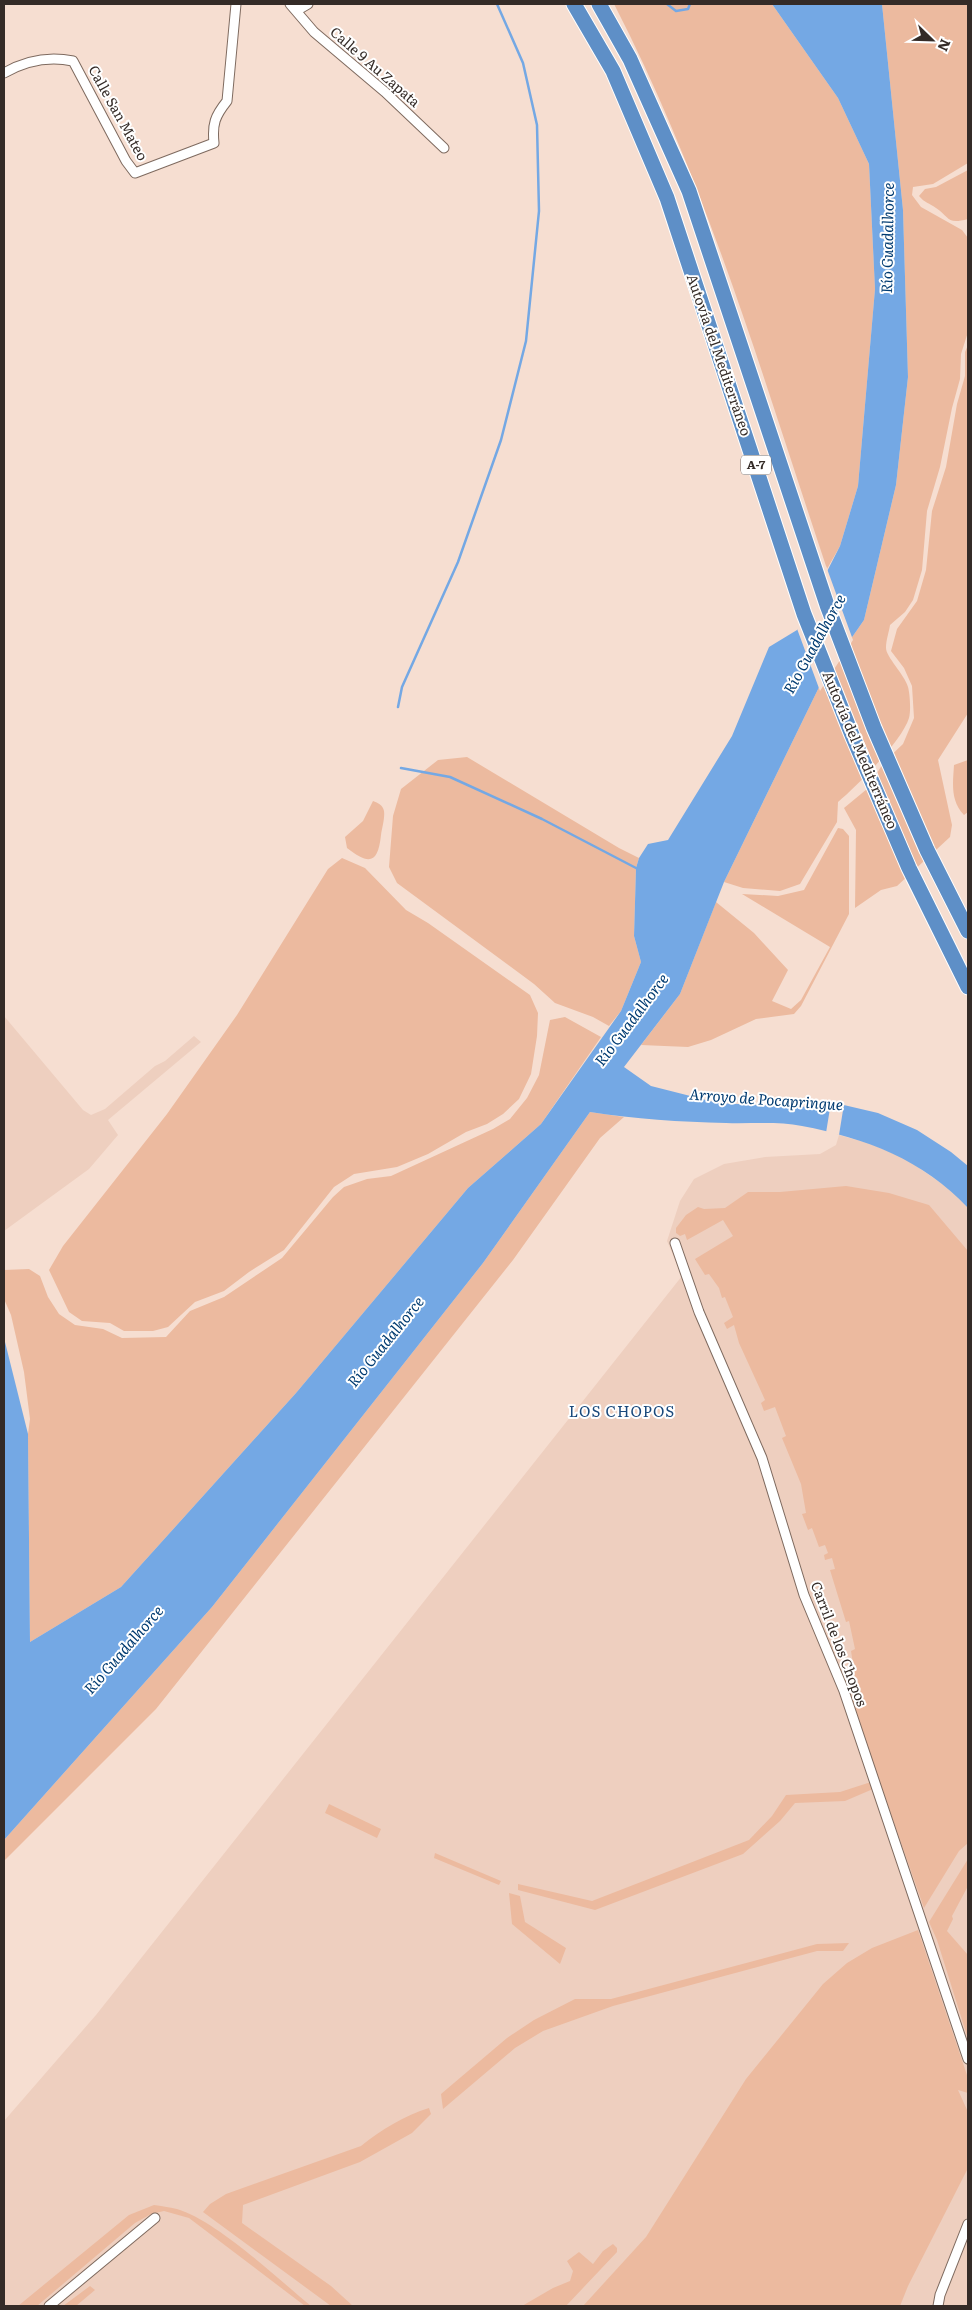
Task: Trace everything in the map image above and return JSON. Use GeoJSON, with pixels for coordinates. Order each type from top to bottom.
{"type":"FeatureCollection","features":[{"type":"Feature","properties":{"kind":"highway","name":"Autovía del Mediterráneo"},"geometry":{"type":"LineString","coordinates":[[574,4],[613,71],[667,198],[804,614],[852,735],[909,868],[968,987]]}},
{"type":"Feature","properties":{"kind":"highway","name":"Autovía del Mediterráneo"},"geometry":{"type":"LineString","coordinates":[[599,4],[630,59],[689,191],[827,605],[874,728],[953,903],[968,931]]}},
{"type":"Feature","properties":{"kind":"street","name":"Calle San Mateo"},"geometry":{"type":"LineString","coordinates":[[4,73],[17,66],[55,57],[73,62],[126,161],[135,173],[214,143],[212,124],[218,112],[227,101],[236,4]]}},
{"type":"Feature","properties":{"kind":"street"},"geometry":{"type":"LineString","coordinates":[[293,7],[308,4]]}},
{"type":"Feature","properties":{"kind":"street","name":"Calle 9 Au Zapata"},"geometry":{"type":"LineString","coordinates":[[293,7],[314,32],[386,92],[444,148]]}},
{"type":"Feature","properties":{"kind":"street","name":"Carril de los Chopos"},"geometry":{"type":"LineString","coordinates":[[674,1243],[699,1312],[762,1458],[804,1595],[844,1690],[968,2059]]}},
{"type":"Feature","properties":{"kind":"street"},"geometry":{"type":"LineString","coordinates":[[49,2306],[155,2218]]}},
{"type":"Feature","properties":{"kind":"street"},"geometry":{"type":"LineString","coordinates":[[938,2306],[940,2295],[968,2224]]}},
{"type":"Feature","properties":{"kind":"shaded area"},"geometry":{"type":"Polygon","coordinates":[[[614,4],[772,4],[838,98],[869,164],[875,289],[858,486],[840,546],[827,569],[756,354],[705,212],[678,141],[614,4]]]}},
{"type":"Feature","properties":{"kind":"shaded area"},"geometry":{"type":"Polygon","coordinates":[[[882,4],[968,4],[968,163],[933,184],[913,187],[912,195],[921,207],[962,230],[968,238],[968,332],[961,354],[960,379],[940,467],[927,511],[922,570],[913,600],[905,612],[890,625],[886,642],[887,652],[908,687],[910,715],[898,739],[867,774],[838,802],[837,822],[800,884],[780,891],[743,888],[724,882],[823,679],[864,620],[896,485],[908,377],[903,210],[882,4]]]}},
{"type":"Feature","properties":{"kind":"shaded area"},"geometry":{"type":"Polygon","coordinates":[[[968,170],[968,219],[952,221],[919,196],[925,189],[936,187],[968,170]]]}},
{"type":"Feature","properties":{"kind":"shaded area"},"geometry":{"type":"Polygon","coordinates":[[[968,345],[968,713],[938,760],[952,825],[950,837],[897,886],[881,890],[855,908],[856,830],[844,808],[867,789],[884,762],[903,744],[914,718],[912,686],[904,668],[891,651],[897,629],[917,601],[926,570],[932,511],[946,467],[957,404],[965,376],[965,352],[968,345]]]}},
{"type":"Feature","properties":{"kind":"shaded area"},"geometry":{"type":"Polygon","coordinates":[[[467,757],[619,848],[639,858],[636,868],[634,936],[641,962],[621,1011],[609,1026],[593,1017],[555,1003],[534,984],[397,883],[389,867],[393,816],[401,789],[438,760],[467,757]]]}},
{"type":"Feature","properties":{"kind":"shaded area"},"geometry":{"type":"Polygon","coordinates":[[[968,760],[968,812],[964,815],[954,797],[954,765],[968,760]]]}},
{"type":"Feature","properties":{"kind":"shaded area"},"geometry":{"type":"Polygon","coordinates":[[[373,801],[383,807],[384,820],[378,852],[371,859],[367,859],[347,848],[345,837],[363,821],[373,801]]]}},
{"type":"Feature","properties":{"kind":"shaded area"},"geometry":{"type":"Polygon","coordinates":[[[838,828],[843,829],[849,836],[849,914],[801,1006],[794,1014],[756,1019],[711,1040],[688,1047],[641,1045],[680,994],[716,902],[754,933],[788,970],[772,1001],[791,1009],[801,1000],[830,947],[742,894],[778,896],[804,890],[838,828]]]}},
{"type":"Feature","properties":{"kind":"shaded area"},"geometry":{"type":"Polygon","coordinates":[[[342,858],[365,868],[406,910],[428,923],[530,995],[538,1013],[537,1036],[531,1074],[519,1099],[503,1114],[487,1124],[466,1132],[428,1154],[397,1167],[354,1174],[334,1187],[284,1250],[249,1272],[224,1291],[195,1302],[168,1327],[153,1331],[124,1331],[110,1323],[82,1321],[69,1312],[49,1270],[63,1246],[167,1114],[237,1015],[328,869],[342,858]]]}},
{"type":"Feature","properties":{"kind":"shaded area"},"geometry":{"type":"Polygon","coordinates":[[[4,1016],[83,1110],[91,1115],[105,1109],[155,1066],[165,1061],[194,1036],[201,1042],[108,1120],[118,1135],[89,1169],[4,1231],[4,1016]]]}},
{"type":"Feature","properties":{"kind":"shaded area"},"geometry":{"type":"Polygon","coordinates":[[[565,1017],[601,1037],[541,1124],[468,1188],[296,1393],[121,1587],[30,1642],[28,1434],[30,1419],[24,1372],[11,1315],[4,1299],[4,1270],[29,1269],[40,1276],[48,1297],[59,1314],[75,1325],[103,1329],[122,1338],[166,1337],[190,1311],[224,1297],[282,1258],[333,1197],[344,1187],[367,1179],[391,1176],[493,1129],[510,1119],[527,1098],[539,1075],[550,1020],[565,1017]]]}},
{"type":"Feature","properties":{"kind":"shaded area"},"geometry":{"type":"Polygon","coordinates":[[[590,1112],[624,1117],[600,1138],[513,1260],[156,1709],[4,1861],[4,1840],[212,1607],[483,1263],[590,1112]]]}},
{"type":"Feature","properties":{"kind":"shaded area"},"geometry":{"type":"Polygon","coordinates":[[[839,1135],[871,1144],[906,1159],[954,1192],[968,1208],[968,2306],[4,2306],[4,2121],[96,2015],[682,1276],[667,1241],[680,1201],[694,1179],[724,1164],[765,1157],[820,1154],[836,1145],[839,1135]]]}},
{"type":"Feature","properties":{"kind":"shaded area"},"geometry":{"type":"Polygon","coordinates":[[[846,1186],[889,1193],[929,1205],[968,1251],[968,1843],[959,1851],[924,1908],[850,1698],[857,1687],[858,1679],[855,1676],[851,1651],[855,1649],[849,1621],[846,1622],[830,1570],[835,1569],[832,1558],[825,1560],[824,1555],[828,1553],[825,1545],[819,1547],[812,1528],[808,1530],[802,1514],[806,1513],[801,1484],[782,1438],[786,1436],[775,1407],[764,1411],[761,1403],[765,1400],[739,1343],[734,1325],[727,1329],[724,1323],[733,1317],[725,1297],[722,1298],[719,1288],[709,1274],[705,1275],[695,1259],[733,1236],[723,1220],[687,1240],[685,1234],[680,1236],[676,1233],[676,1228],[686,1215],[698,1207],[704,1209],[725,1208],[748,1192],[780,1192],[846,1186]]]}},
{"type":"Feature","properties":{"kind":"shaded area"},"geometry":{"type":"Polygon","coordinates":[[[871,1782],[873,1789],[845,1801],[795,1803],[780,1821],[743,1854],[595,1910],[518,1890],[518,1884],[592,1901],[749,1840],[772,1816],[786,1795],[840,1792],[871,1782]]]}},
{"type":"Feature","properties":{"kind":"shaded area"},"geometry":{"type":"Polygon","coordinates":[[[329,1804],[381,1829],[377,1838],[325,1813],[329,1804]]]}},
{"type":"Feature","properties":{"kind":"shaded area"},"geometry":{"type":"Polygon","coordinates":[[[435,1853],[501,1881],[499,1885],[434,1858],[435,1853]]]}},
{"type":"Feature","properties":{"kind":"shaded area"},"geometry":{"type":"Polygon","coordinates":[[[968,1859],[968,1886],[952,1916],[953,1919],[947,1931],[968,1955],[968,2039],[937,1940],[929,1922],[968,1859]]]}},
{"type":"Feature","properties":{"kind":"shaded area"},"geometry":{"type":"Polygon","coordinates":[[[509,1893],[520,1896],[525,1922],[566,1948],[560,1964],[512,1924],[509,1893]]]}},
{"type":"Feature","properties":{"kind":"shaded area"},"geometry":{"type":"Polygon","coordinates":[[[918,1930],[968,2078],[968,2093],[958,2090],[968,2112],[968,2168],[908,2286],[900,2306],[583,2306],[646,2237],[746,2079],[823,1984],[847,1963],[872,1948],[918,1930]]]}},
{"type":"Feature","properties":{"kind":"shaded area"},"geometry":{"type":"Polygon","coordinates":[[[849,1943],[843,1951],[817,1951],[613,2006],[543,2031],[515,2048],[443,2109],[441,2094],[507,2038],[534,2020],[575,1999],[611,1999],[817,1944],[849,1943]]]}},
{"type":"Feature","properties":{"kind":"shaded area"},"geometry":{"type":"Polygon","coordinates":[[[429,2108],[431,2114],[412,2133],[360,2162],[243,2205],[242,2223],[331,2286],[353,2306],[331,2306],[203,2212],[210,2204],[226,2194],[361,2146],[393,2124],[429,2108]]]}},
{"type":"Feature","properties":{"kind":"shaded area"},"geometry":{"type":"Polygon","coordinates":[[[154,2205],[177,2209],[193,2215],[210,2225],[311,2306],[305,2306],[189,2218],[164,2211],[151,2214],[135,2223],[37,2306],[18,2306],[129,2215],[154,2205]]]}},
{"type":"Feature","properties":{"kind":"shaded area"},"geometry":{"type":"Polygon","coordinates":[[[613,2244],[617,2248],[617,2252],[566,2306],[522,2306],[553,2288],[570,2281],[573,2271],[567,2261],[579,2252],[593,2264],[603,2251],[613,2244]]]}},
{"type":"Feature","properties":{"kind":"shaded area"},"geometry":{"type":"Polygon","coordinates":[[[90,2286],[95,2290],[76,2306],[63,2306],[90,2286]]]}},
{"type":"Feature","properties":{"kind":"water","name":"Río Guadalhorce"},"geometry":{"type":"Polygon","coordinates":[[[772,4],[882,4],[903,210],[908,377],[896,485],[864,620],[823,679],[724,882],[680,994],[624,1067],[651,1086],[718,1103],[802,1107],[831,1102],[878,1113],[917,1130],[951,1152],[968,1166],[968,1208],[951,1191],[913,1164],[871,1145],[825,1131],[783,1124],[675,1121],[590,1112],[483,1263],[212,1607],[4,1840],[4,1338],[28,1434],[30,1642],[121,1587],[296,1393],[468,1188],[541,1124],[621,1011],[641,962],[634,936],[636,868],[639,858],[648,844],[668,840],[732,736],[769,647],[797,630],[840,546],[858,486],[875,289],[869,164],[838,98],[772,4]]]}},
{"type":"Feature","properties":{"kind":"pier"},"geometry":{"type":"Polygon","coordinates":[[[826,566],[853,640],[820,691],[796,626],[826,566]]]}},
{"type":"Feature","properties":{"kind":"pier"},"geometry":{"type":"Polygon","coordinates":[[[831,1102],[844,1104],[839,1135],[826,1133],[831,1102]]]}},
{"type":"Feature","properties":{"kind":"waterway"},"geometry":{"type":"LineString","coordinates":[[398,707],[402,687],[458,562],[501,440],[526,341],[539,211],[537,125],[523,63],[497,4]]}},
{"type":"Feature","properties":{"kind":"waterway"},"geometry":{"type":"LineString","coordinates":[[667,4],[676,11],[688,9],[690,4]]}},
{"type":"Feature","properties":{"kind":"waterway"},"geometry":{"type":"LineString","coordinates":[[401,768],[450,777],[542,819],[636,868]]}},
{"type":"Feature","properties":{"kind":"district","name":"LOS CHOPOS"},"geometry":{"type":"Point","coordinates":[622,1412]}},
{"type":"Feature","properties":{"kind":"water label","name":"Arroyo de Pocapringue"},"geometry":{"type":"Point","coordinates":[766,1100]}}]}
